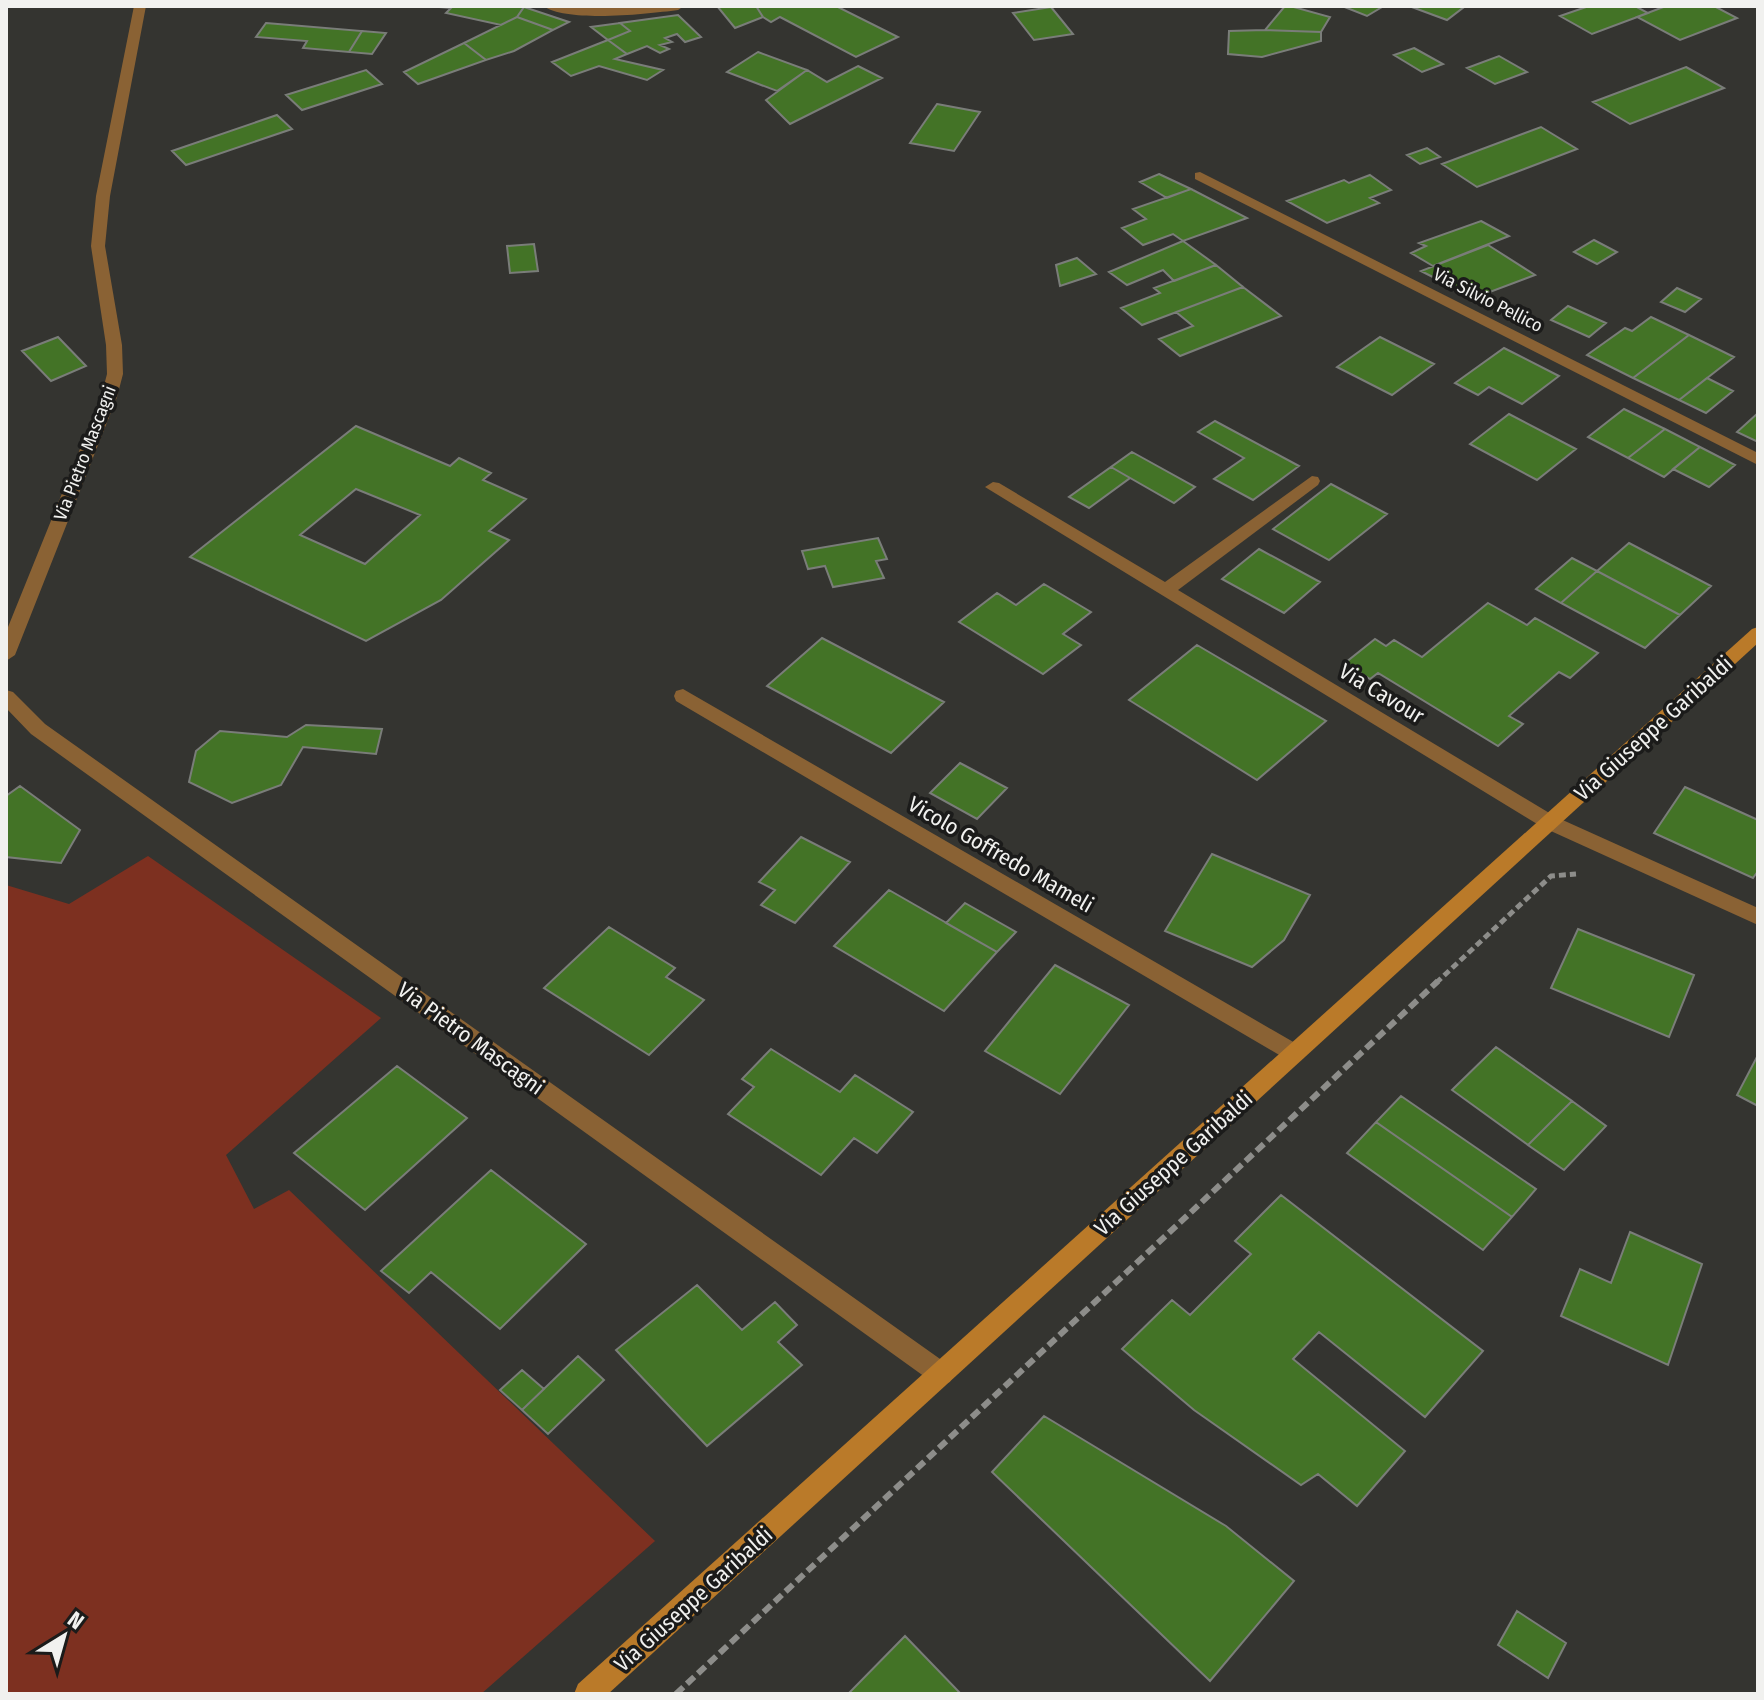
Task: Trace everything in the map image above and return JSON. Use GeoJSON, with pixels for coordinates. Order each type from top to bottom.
{"type":"FeatureCollection","features":[{"type":"Feature","properties":{"kind":"main road","name":"Via Giuseppe Garibaldi"},"geometry":{"type":"LineString","coordinates":[[588,1694],[1758,633]]}},
{"type":"Feature","properties":{"kind":"street","name":"Via Pietro Mascagni"},"geometry":{"type":"LineString","coordinates":[[6,655],[109,397],[115,374],[114,345],[98,246],[103,196],[140,6]]}},
{"type":"Feature","properties":{"kind":"street"},"geometry":{"type":"LineString","coordinates":[[549,6],[582,13],[621,14],[678,6]]}},
{"type":"Feature","properties":{"kind":"street","name":"Via Silvio Pellico"},"geometry":{"type":"LineString","coordinates":[[1200,176],[1758,460]]}},
{"type":"Feature","properties":{"kind":"street"},"geometry":{"type":"LineString","coordinates":[[1165,591],[1312,481]]}},
{"type":"Feature","properties":{"kind":"street","name":"Via Cavour"},"geometry":{"type":"LineString","coordinates":[[993,487],[1549,822],[1758,917]]}},
{"type":"Feature","properties":{"kind":"street","name":"Vicolo Goffredo Mameli"},"geometry":{"type":"LineString","coordinates":[[683,696],[1294,1053]]}},
{"type":"Feature","properties":{"kind":"street","name":"Via Pietro Mascagni"},"geometry":{"type":"LineString","coordinates":[[6,697],[38,729],[941,1374]]}},
{"type":"Feature","properties":{"kind":"path"},"geometry":{"type":"LineString","coordinates":[[676,1694],[1551,876],[1588,874]]}},
{"type":"Feature","properties":{"kind":"shaded area"},"geometry":{"type":"Polygon","coordinates":[[[148,856],[381,1018],[226,1155],[254,1209],[289,1190],[655,1541],[481,1694],[6,1694],[6,885],[69,904],[148,856]]]}},
{"type":"Feature","properties":{"kind":"building"},"geometry":{"type":"Polygon","coordinates":[[[717,6],[756,6],[763,17],[735,28],[717,6]]]}},
{"type":"Feature","properties":{"kind":"building"},"geometry":{"type":"Polygon","coordinates":[[[756,6],[836,6],[898,37],[856,57],[780,17],[771,22],[763,17],[756,6]]]}},
{"type":"Feature","properties":{"kind":"building"},"geometry":{"type":"Polygon","coordinates":[[[1285,6],[1330,17],[1321,32],[1265,30],[1285,6]]]}},
{"type":"Feature","properties":{"kind":"building"},"geometry":{"type":"Polygon","coordinates":[[[1342,6],[1379,6],[1382,7],[1367,16],[1342,6]]]}},
{"type":"Feature","properties":{"kind":"building"},"geometry":{"type":"Polygon","coordinates":[[[1409,6],[1461,6],[1464,7],[1447,20],[1409,6]]]}},
{"type":"Feature","properties":{"kind":"building"},"geometry":{"type":"Polygon","coordinates":[[[1589,6],[1635,6],[1648,13],[1592,34],[1560,16],[1589,6]]]}},
{"type":"Feature","properties":{"kind":"building"},"geometry":{"type":"Polygon","coordinates":[[[1666,6],[1714,6],[1737,18],[1680,40],[1637,17],[1666,6]]]}},
{"type":"Feature","properties":{"kind":"building"},"geometry":{"type":"Polygon","coordinates":[[[440,7],[524,7],[517,17],[501,25],[446,13],[451,8],[440,7]]]}},
{"type":"Feature","properties":{"kind":"building"},"geometry":{"type":"Polygon","coordinates":[[[524,7],[569,22],[553,30],[517,17],[524,7]]]}},
{"type":"Feature","properties":{"kind":"building"},"geometry":{"type":"Polygon","coordinates":[[[1051,7],[1073,34],[1034,40],[1013,13],[1051,7]]]}},
{"type":"Feature","properties":{"kind":"building"},"geometry":{"type":"Polygon","coordinates":[[[678,15],[701,37],[685,42],[677,34],[665,38],[672,42],[660,45],[669,49],[660,53],[647,46],[627,54],[608,40],[630,31],[620,23],[678,15]]]}},
{"type":"Feature","properties":{"kind":"building"},"geometry":{"type":"Polygon","coordinates":[[[517,17],[553,30],[514,51],[486,60],[464,43],[517,17]]]}},
{"type":"Feature","properties":{"kind":"building"},"geometry":{"type":"Polygon","coordinates":[[[266,23],[362,31],[349,52],[303,48],[307,41],[256,37],[266,23]]]}},
{"type":"Feature","properties":{"kind":"building"},"geometry":{"type":"Polygon","coordinates":[[[620,23],[630,31],[608,40],[591,27],[620,23]]]}},
{"type":"Feature","properties":{"kind":"building"},"geometry":{"type":"Polygon","coordinates":[[[362,31],[386,33],[372,54],[349,52],[362,31]]]}},
{"type":"Feature","properties":{"kind":"building"},"geometry":{"type":"Polygon","coordinates":[[[1229,31],[1321,32],[1321,41],[1262,57],[1228,54],[1229,31]]]}},
{"type":"Feature","properties":{"kind":"building"},"geometry":{"type":"Polygon","coordinates":[[[608,40],[627,54],[615,59],[663,70],[647,80],[599,66],[571,76],[552,62],[608,40]]]}},
{"type":"Feature","properties":{"kind":"building"},"geometry":{"type":"Polygon","coordinates":[[[464,43],[486,60],[418,84],[404,72],[464,43]]]}},
{"type":"Feature","properties":{"kind":"building"},"geometry":{"type":"Polygon","coordinates":[[[1414,48],[1443,64],[1422,72],[1394,55],[1414,48]]]}},
{"type":"Feature","properties":{"kind":"building"},"geometry":{"type":"Polygon","coordinates":[[[758,52],[807,70],[777,91],[727,72],[758,52]]]}},
{"type":"Feature","properties":{"kind":"building"},"geometry":{"type":"Polygon","coordinates":[[[1499,56],[1527,72],[1495,84],[1467,68],[1499,56]]]}},
{"type":"Feature","properties":{"kind":"building"},"geometry":{"type":"Polygon","coordinates":[[[858,66],[882,78],[790,124],[766,100],[807,70],[827,82],[858,66]]]}},
{"type":"Feature","properties":{"kind":"building"},"geometry":{"type":"Polygon","coordinates":[[[1686,67],[1724,88],[1630,124],[1593,102],[1686,67]]]}},
{"type":"Feature","properties":{"kind":"building"},"geometry":{"type":"Polygon","coordinates":[[[366,70],[382,84],[302,110],[286,95],[366,70]]]}},
{"type":"Feature","properties":{"kind":"building"},"geometry":{"type":"Polygon","coordinates":[[[937,104],[980,112],[954,151],[910,143],[937,104]]]}},
{"type":"Feature","properties":{"kind":"building"},"geometry":{"type":"Polygon","coordinates":[[[277,115],[292,129],[186,165],[172,151],[277,115]]]}},
{"type":"Feature","properties":{"kind":"building"},"geometry":{"type":"Polygon","coordinates":[[[1541,127],[1577,149],[1477,187],[1442,164],[1541,127]]]}},
{"type":"Feature","properties":{"kind":"building"},"geometry":{"type":"Polygon","coordinates":[[[1427,148],[1440,157],[1420,164],[1407,155],[1427,148]]]}},
{"type":"Feature","properties":{"kind":"building"},"geometry":{"type":"Polygon","coordinates":[[[1159,174],[1191,189],[1167,198],[1140,182],[1159,174]]]}},
{"type":"Feature","properties":{"kind":"building"},"geometry":{"type":"Polygon","coordinates":[[[1370,175],[1391,190],[1370,198],[1379,203],[1327,223],[1287,201],[1344,180],[1349,183],[1370,175]]]}},
{"type":"Feature","properties":{"kind":"building"},"geometry":{"type":"Polygon","coordinates":[[[1191,189],[1247,218],[1183,241],[1173,234],[1143,245],[1122,228],[1146,219],[1133,209],[1191,189]]]}},
{"type":"Feature","properties":{"kind":"building"},"geometry":{"type":"Polygon","coordinates":[[[1481,221],[1509,236],[1433,266],[1411,253],[1426,246],[1419,243],[1481,221]]]}},
{"type":"Feature","properties":{"kind":"building"},"geometry":{"type":"Polygon","coordinates":[[[1594,240],[1617,252],[1597,264],[1574,252],[1594,240]]]}},
{"type":"Feature","properties":{"kind":"building"},"geometry":{"type":"Polygon","coordinates":[[[1183,241],[1216,265],[1174,281],[1163,270],[1127,285],[1109,272],[1183,241]]]}},
{"type":"Feature","properties":{"kind":"building"},"geometry":{"type":"Polygon","coordinates":[[[534,244],[538,271],[510,273],[507,246],[534,244]]]}},
{"type":"Feature","properties":{"kind":"building"},"geometry":{"type":"Polygon","coordinates":[[[1488,245],[1535,275],[1474,298],[1421,271],[1488,245]]]}},
{"type":"Feature","properties":{"kind":"building"},"geometry":{"type":"Polygon","coordinates":[[[1077,258],[1096,274],[1060,286],[1056,265],[1077,258]]]}},
{"type":"Feature","properties":{"kind":"building"},"geometry":{"type":"Polygon","coordinates":[[[1216,265],[1243,287],[1142,325],[1121,308],[1160,293],[1154,288],[1216,265]]]}},
{"type":"Feature","properties":{"kind":"building"},"geometry":{"type":"Polygon","coordinates":[[[1243,287],[1281,316],[1180,356],[1159,339],[1193,326],[1176,312],[1243,287]]]}},
{"type":"Feature","properties":{"kind":"building"},"geometry":{"type":"Polygon","coordinates":[[[1677,288],[1701,299],[1685,312],[1661,302],[1677,288]]]}},
{"type":"Feature","properties":{"kind":"building"},"geometry":{"type":"Polygon","coordinates":[[[1568,306],[1606,323],[1589,337],[1551,320],[1568,306]]]}},
{"type":"Feature","properties":{"kind":"building"},"geometry":{"type":"Polygon","coordinates":[[[1651,317],[1689,335],[1633,378],[1587,355],[1625,328],[1632,331],[1651,317]]]}},
{"type":"Feature","properties":{"kind":"building"},"geometry":{"type":"Polygon","coordinates":[[[1689,335],[1734,357],[1679,400],[1633,378],[1689,335]]]}},
{"type":"Feature","properties":{"kind":"building"},"geometry":{"type":"Polygon","coordinates":[[[58,337],[86,366],[51,381],[22,351],[58,337]]]}},
{"type":"Feature","properties":{"kind":"building"},"geometry":{"type":"Polygon","coordinates":[[[1380,337],[1434,364],[1392,395],[1337,367],[1380,337]]]}},
{"type":"Feature","properties":{"kind":"building"},"geometry":{"type":"Polygon","coordinates":[[[1504,348],[1559,376],[1522,404],[1489,387],[1478,395],[1455,383],[1504,348]]]}},
{"type":"Feature","properties":{"kind":"building"},"geometry":{"type":"Polygon","coordinates":[[[1707,378],[1733,391],[1706,413],[1679,400],[1707,378]]]}},
{"type":"Feature","properties":{"kind":"building"},"geometry":{"type":"Polygon","coordinates":[[[1624,409],[1665,429],[1628,458],[1588,437],[1624,409]]]}},
{"type":"Feature","properties":{"kind":"building"},"geometry":{"type":"Polygon","coordinates":[[[1758,413],[1758,442],[1737,432],[1758,413]]]}},
{"type":"Feature","properties":{"kind":"building"},"geometry":{"type":"Polygon","coordinates":[[[1509,414],[1576,449],[1537,480],[1470,444],[1509,414]]]}},
{"type":"Feature","properties":{"kind":"building"},"geometry":{"type":"Polygon","coordinates":[[[1215,421],[1299,466],[1253,500],[1214,479],[1244,458],[1198,432],[1215,421]]]}},
{"type":"Feature","properties":{"kind":"building"},"geometry":{"type":"Polygon","coordinates":[[[356,426],[450,466],[459,458],[491,473],[483,480],[526,499],[489,531],[509,540],[441,600],[366,641],[190,557],[356,426]],[[356,489],[300,535],[365,564],[420,515],[356,489]]]}},
{"type":"Feature","properties":{"kind":"building"},"geometry":{"type":"Polygon","coordinates":[[[1665,429],[1700,447],[1664,477],[1628,458],[1665,429]]]}},
{"type":"Feature","properties":{"kind":"building"},"geometry":{"type":"Polygon","coordinates":[[[1700,447],[1735,465],[1709,487],[1673,469],[1700,447]]]}},
{"type":"Feature","properties":{"kind":"building"},"geometry":{"type":"Polygon","coordinates":[[[1132,452],[1195,487],[1174,503],[1111,467],[1132,452]]]}},
{"type":"Feature","properties":{"kind":"building"},"geometry":{"type":"Polygon","coordinates":[[[1111,467],[1130,478],[1089,508],[1069,497],[1111,467]]]}},
{"type":"Feature","properties":{"kind":"building"},"geometry":{"type":"Polygon","coordinates":[[[1331,484],[1387,514],[1329,560],[1273,529],[1331,484]]]}},
{"type":"Feature","properties":{"kind":"building"},"geometry":{"type":"Polygon","coordinates":[[[878,538],[887,559],[876,561],[884,578],[833,587],[825,566],[808,569],[802,551],[878,538]]]}},
{"type":"Feature","properties":{"kind":"building"},"geometry":{"type":"Polygon","coordinates":[[[1629,543],[1711,586],[1680,615],[1597,571],[1629,543]]]}},
{"type":"Feature","properties":{"kind":"building"},"geometry":{"type":"Polygon","coordinates":[[[1259,549],[1320,582],[1284,613],[1222,579],[1259,549]]]}},
{"type":"Feature","properties":{"kind":"building"},"geometry":{"type":"Polygon","coordinates":[[[1572,558],[1597,571],[1561,603],[1536,589],[1572,558]]]}},
{"type":"Feature","properties":{"kind":"building"},"geometry":{"type":"Polygon","coordinates":[[[1597,571],[1680,615],[1645,648],[1561,603],[1597,571]]]}},
{"type":"Feature","properties":{"kind":"building"},"geometry":{"type":"Polygon","coordinates":[[[1044,584],[1091,612],[1063,634],[1081,645],[1043,674],[959,622],[997,593],[1016,605],[1044,584]]]}},
{"type":"Feature","properties":{"kind":"building"},"geometry":{"type":"Polygon","coordinates":[[[1488,603],[1527,625],[1535,618],[1598,653],[1570,678],[1559,672],[1509,716],[1523,724],[1498,746],[1378,673],[1370,679],[1345,663],[1375,639],[1386,646],[1394,640],[1422,657],[1488,603]]]}},
{"type":"Feature","properties":{"kind":"building"},"geometry":{"type":"Polygon","coordinates":[[[822,638],[944,702],[891,753],[767,686],[822,638]]]}},
{"type":"Feature","properties":{"kind":"building"},"geometry":{"type":"Polygon","coordinates":[[[1197,645],[1326,721],[1257,780],[1129,700],[1197,645]]]}},
{"type":"Feature","properties":{"kind":"building"},"geometry":{"type":"Polygon","coordinates":[[[306,725],[382,729],[376,754],[303,747],[281,785],[232,803],[189,782],[196,751],[220,731],[287,737],[306,725]]]}},
{"type":"Feature","properties":{"kind":"building"},"geometry":{"type":"Polygon","coordinates":[[[960,763],[1007,788],[977,819],[930,793],[960,763]]]}},
{"type":"Feature","properties":{"kind":"building"},"geometry":{"type":"Polygon","coordinates":[[[20,786],[80,830],[61,863],[6,857],[6,796],[20,786]]]}},
{"type":"Feature","properties":{"kind":"building"},"geometry":{"type":"Polygon","coordinates":[[[1685,787],[1758,820],[1758,871],[1753,878],[1654,833],[1685,787]]]}},
{"type":"Feature","properties":{"kind":"building"},"geometry":{"type":"Polygon","coordinates":[[[801,837],[850,862],[795,923],[761,905],[775,890],[759,882],[801,837]]]}},
{"type":"Feature","properties":{"kind":"building"},"geometry":{"type":"Polygon","coordinates":[[[1212,854],[1310,895],[1284,940],[1252,967],[1165,931],[1212,854]]]}},
{"type":"Feature","properties":{"kind":"building"},"geometry":{"type":"Polygon","coordinates":[[[889,890],[997,952],[944,1011],[834,946],[889,890]]]}},
{"type":"Feature","properties":{"kind":"building"},"geometry":{"type":"Polygon","coordinates":[[[965,903],[1016,932],[997,952],[946,923],[965,903]]]}},
{"type":"Feature","properties":{"kind":"building"},"geometry":{"type":"Polygon","coordinates":[[[609,927],[675,968],[666,977],[704,1000],[649,1055],[544,988],[609,927]]]}},
{"type":"Feature","properties":{"kind":"building"},"geometry":{"type":"Polygon","coordinates":[[[1578,929],[1694,975],[1669,1037],[1551,988],[1578,929]]]}},
{"type":"Feature","properties":{"kind":"building"},"geometry":{"type":"Polygon","coordinates":[[[1055,965],[1129,1005],[1060,1094],[985,1051],[1055,965]]]}},
{"type":"Feature","properties":{"kind":"building"},"geometry":{"type":"Polygon","coordinates":[[[1496,1047],[1572,1101],[1528,1145],[1452,1090],[1496,1047]]]}},
{"type":"Feature","properties":{"kind":"building"},"geometry":{"type":"Polygon","coordinates":[[[771,1049],[840,1092],[855,1075],[913,1112],[877,1153],[854,1138],[821,1175],[728,1114],[754,1087],[742,1079],[771,1049]]]}},
{"type":"Feature","properties":{"kind":"building"},"geometry":{"type":"Polygon","coordinates":[[[1758,1055],[1758,1106],[1737,1095],[1758,1055]]]}},
{"type":"Feature","properties":{"kind":"building"},"geometry":{"type":"Polygon","coordinates":[[[397,1066],[467,1118],[365,1210],[294,1153],[397,1066]]]}},
{"type":"Feature","properties":{"kind":"building"},"geometry":{"type":"Polygon","coordinates":[[[1401,1096],[1536,1189],[1512,1217],[1376,1122],[1401,1096]]]}},
{"type":"Feature","properties":{"kind":"building"},"geometry":{"type":"Polygon","coordinates":[[[1572,1101],[1606,1126],[1564,1170],[1528,1145],[1572,1101]]]}},
{"type":"Feature","properties":{"kind":"building"},"geometry":{"type":"Polygon","coordinates":[[[1376,1122],[1512,1217],[1483,1250],[1347,1153],[1376,1122]]]}},
{"type":"Feature","properties":{"kind":"building"},"geometry":{"type":"Polygon","coordinates":[[[491,1170],[586,1244],[500,1329],[431,1272],[409,1293],[381,1271],[491,1170]]]}},
{"type":"Feature","properties":{"kind":"building"},"geometry":{"type":"Polygon","coordinates":[[[1281,1195],[1483,1351],[1425,1417],[1319,1332],[1293,1359],[1405,1451],[1357,1506],[1318,1474],[1301,1485],[1194,1410],[1122,1349],[1172,1300],[1190,1315],[1251,1254],[1235,1241],[1281,1195]]]}},
{"type":"Feature","properties":{"kind":"building"},"geometry":{"type":"Polygon","coordinates":[[[1630,1232],[1702,1264],[1668,1365],[1561,1316],[1580,1269],[1611,1283],[1630,1232]]]}},
{"type":"Feature","properties":{"kind":"building"},"geometry":{"type":"Polygon","coordinates":[[[697,1285],[742,1330],[775,1302],[797,1325],[778,1342],[802,1365],[707,1446],[616,1350],[697,1285]]]}},
{"type":"Feature","properties":{"kind":"building"},"geometry":{"type":"Polygon","coordinates":[[[578,1356],[604,1380],[548,1434],[522,1410],[578,1356]]]}},
{"type":"Feature","properties":{"kind":"building"},"geometry":{"type":"Polygon","coordinates":[[[522,1370],[544,1389],[522,1410],[500,1390],[522,1370]]]}},
{"type":"Feature","properties":{"kind":"building"},"geometry":{"type":"Polygon","coordinates":[[[1044,1416],[1226,1526],[1294,1581],[1210,1681],[992,1472],[1044,1416]]]}},
{"type":"Feature","properties":{"kind":"building"},"geometry":{"type":"Polygon","coordinates":[[[1517,1611],[1566,1643],[1548,1678],[1498,1645],[1517,1611]]]}},
{"type":"Feature","properties":{"kind":"building"},"geometry":{"type":"Polygon","coordinates":[[[905,1636],[961,1694],[848,1694],[905,1636]]]}}]}
